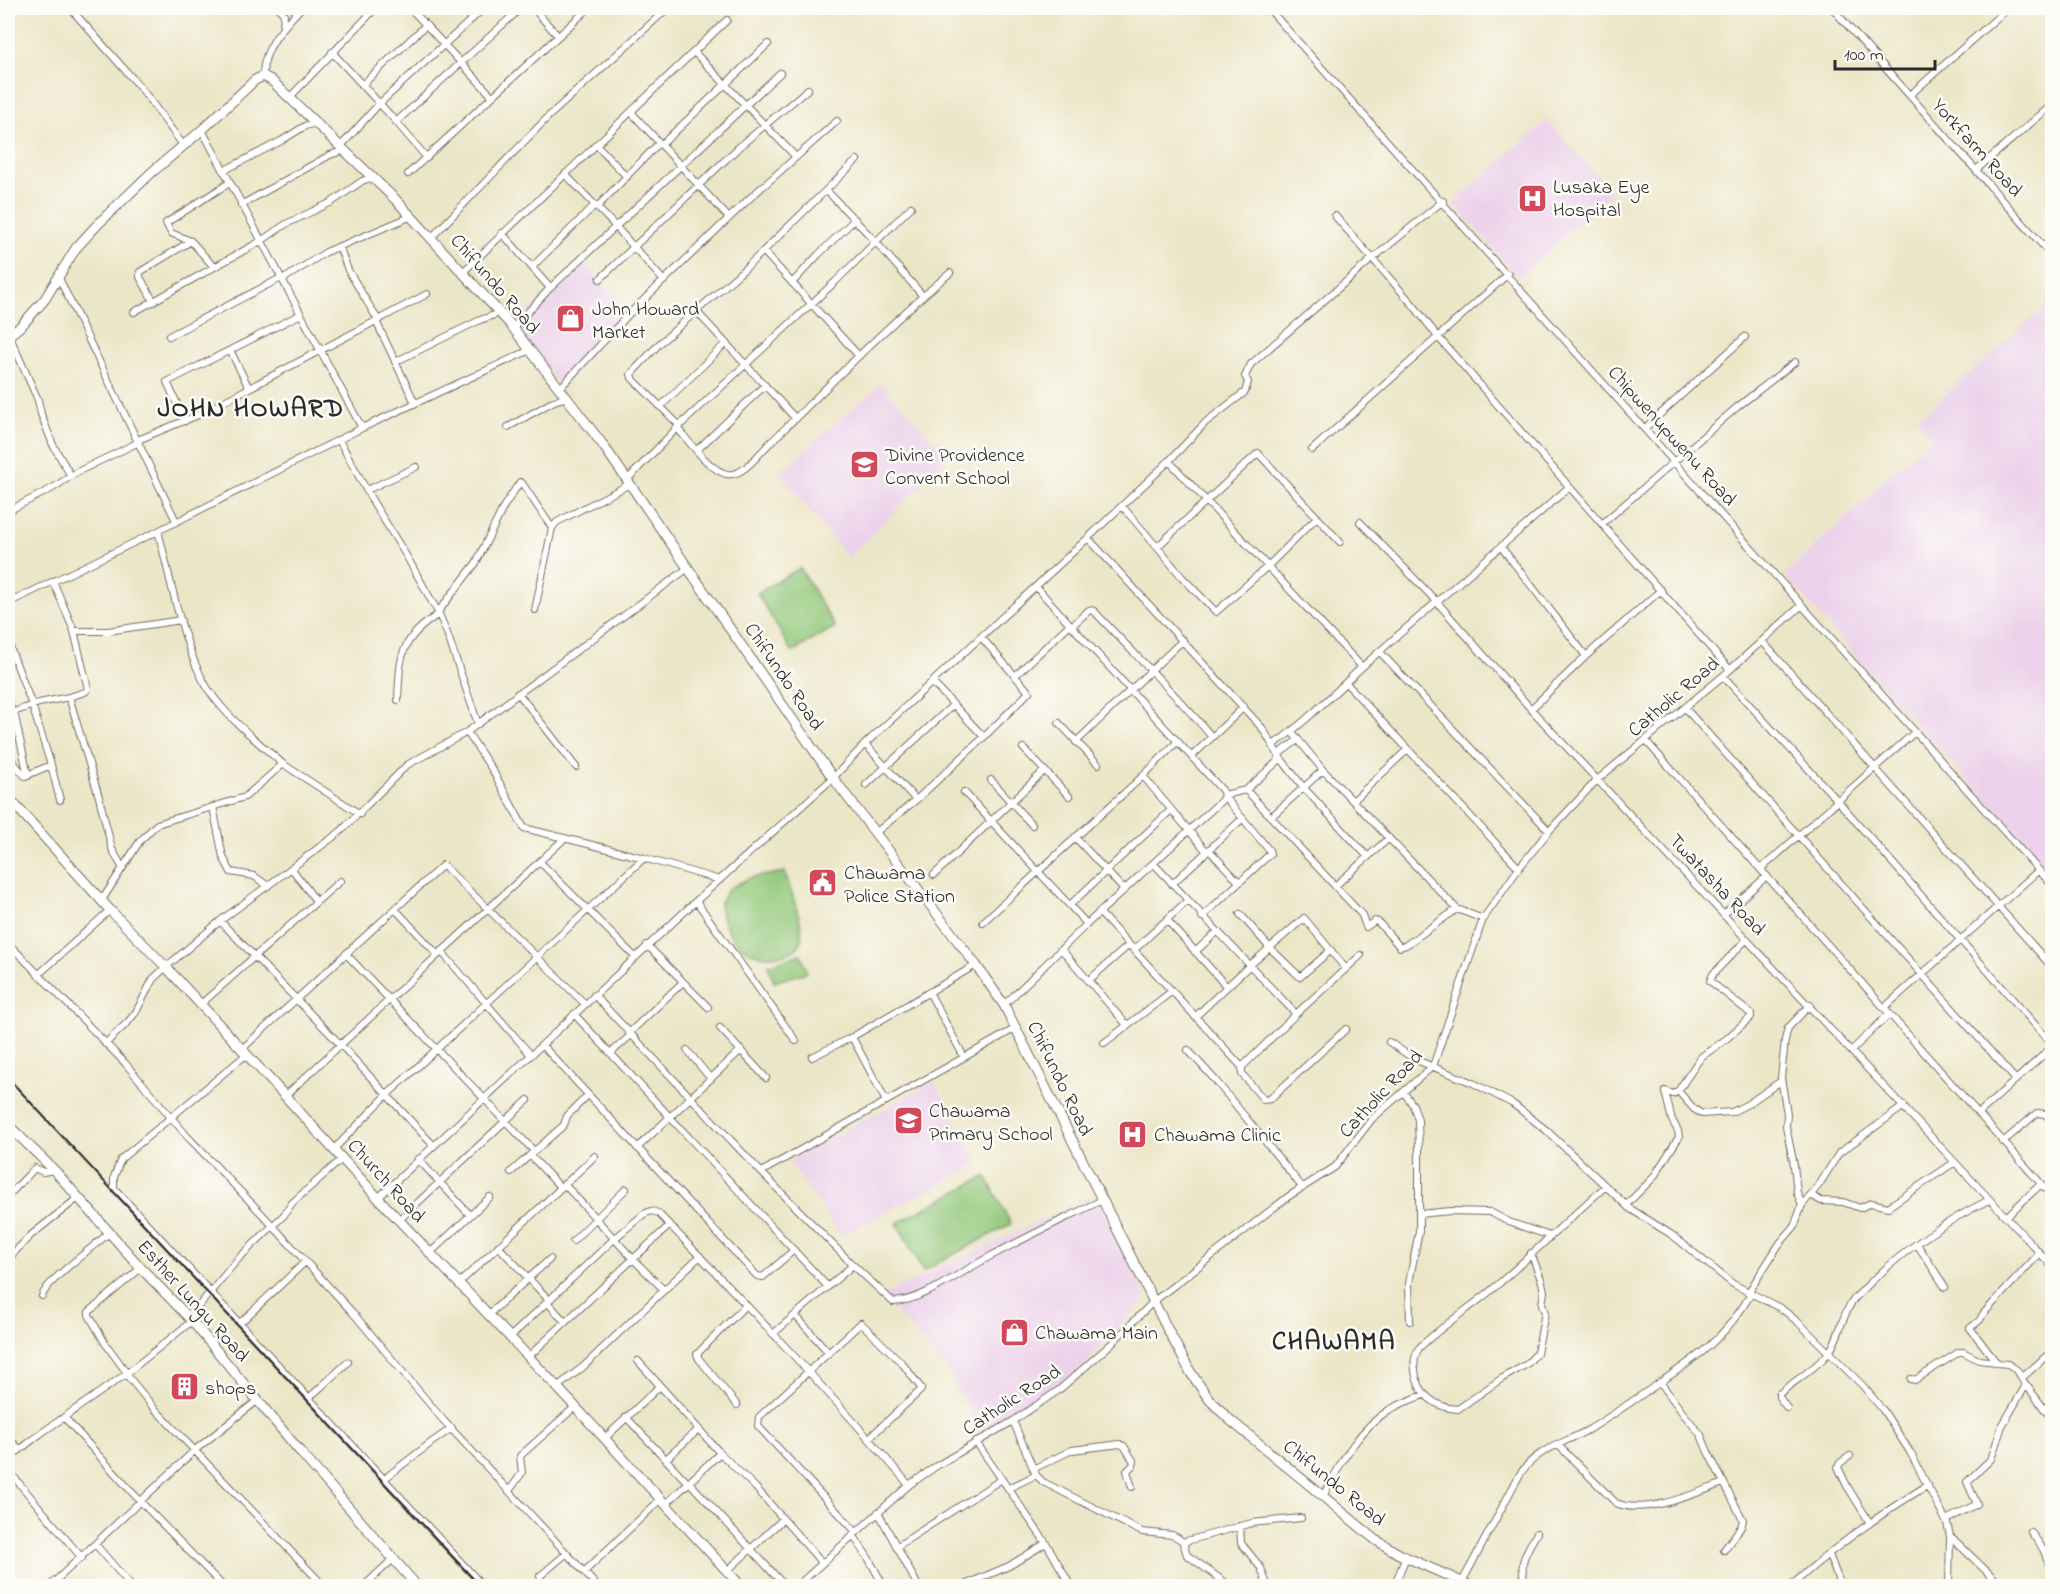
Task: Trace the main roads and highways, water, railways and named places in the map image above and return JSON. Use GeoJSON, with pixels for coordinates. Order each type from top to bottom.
{"type":"FeatureCollection","features":[{"type":"Feature","properties":{"kind":"railway"},"geometry":{"type":"LineString","coordinates":[[8,1078],[480,1586]]}},
{"type":"Feature","properties":{"kind":"place","name":"Lusaka Eye Hospital"},"geometry":{"type":"Point","coordinates":[1532,198]}},
{"type":"Feature","properties":{"kind":"place","name":"John Howard Market"},"geometry":{"type":"Point","coordinates":[571,319]}},
{"type":"Feature","properties":{"kind":"place","name":"Divine Providence Convent School"},"geometry":{"type":"Point","coordinates":[864,465]}},
{"type":"Feature","properties":{"kind":"place","name":"Chawama Police Station"},"geometry":{"type":"Point","coordinates":[823,883]}},
{"type":"Feature","properties":{"kind":"place","name":"Chawama Primary School"},"geometry":{"type":"Point","coordinates":[908,1121]}},
{"type":"Feature","properties":{"kind":"place","name":"Chawama Clinic"},"geometry":{"type":"Point","coordinates":[1133,1134]}},
{"type":"Feature","properties":{"kind":"place","name":"Chawama Main"},"geometry":{"type":"Point","coordinates":[1014,1332]}},
{"type":"Feature","properties":{"kind":"place","name":"shops"},"geometry":{"type":"Point","coordinates":[184,1387]}},
{"type":"Feature","properties":{"kind":"district","name":"JOHN HOWARD"},"geometry":{"type":"Point","coordinates":[251,407]}},
{"type":"Feature","properties":{"kind":"district","name":"CHAWAMA"},"geometry":{"type":"Point","coordinates":[1334,1340]}}]}
